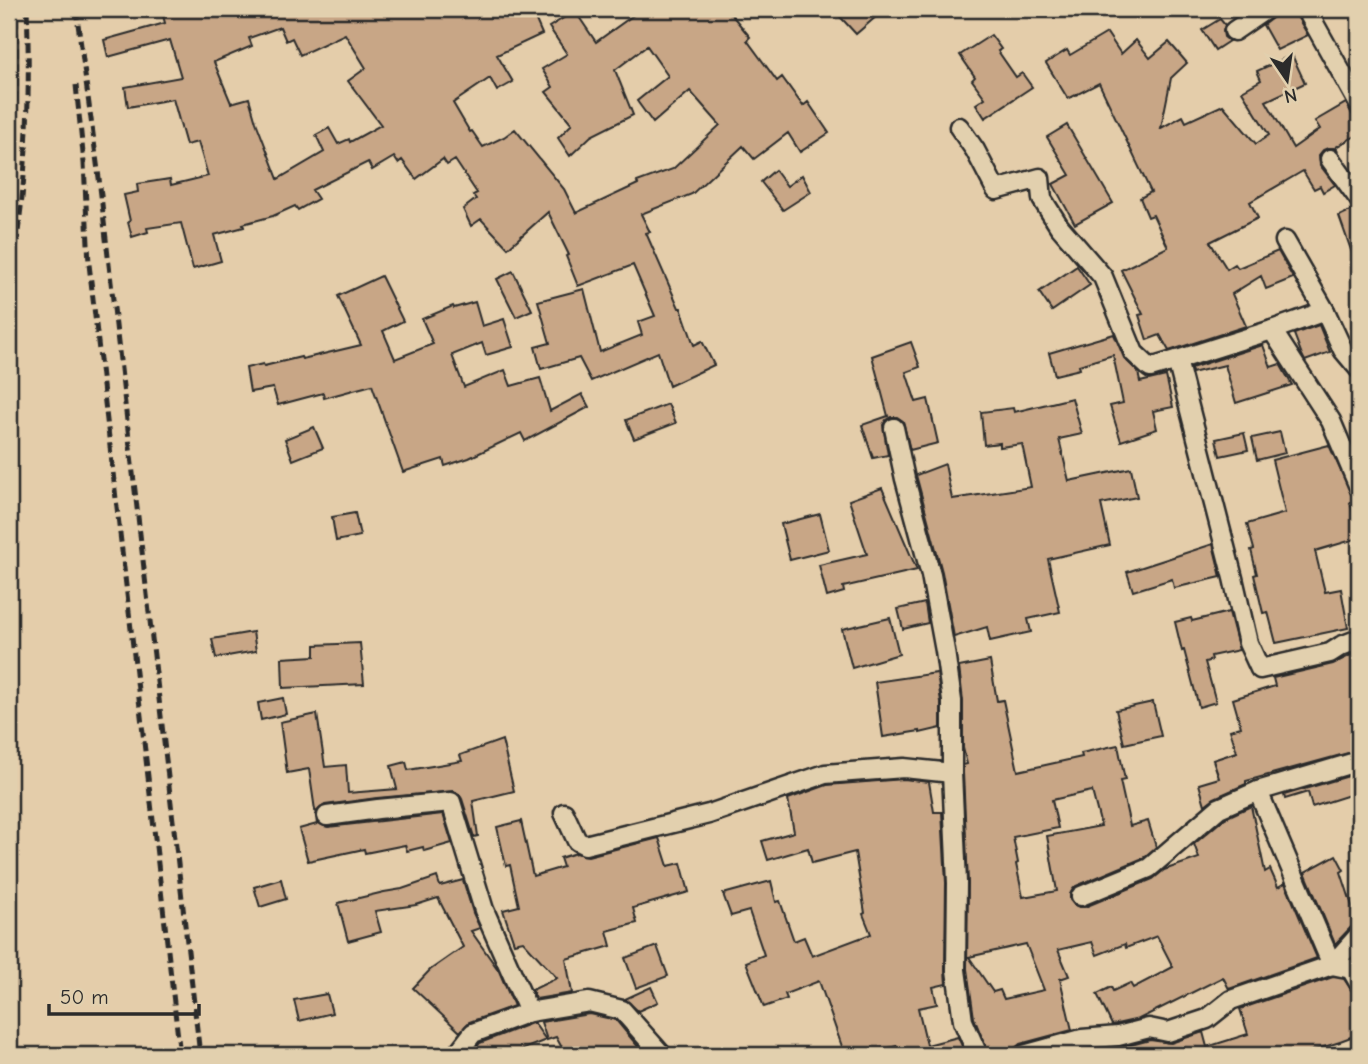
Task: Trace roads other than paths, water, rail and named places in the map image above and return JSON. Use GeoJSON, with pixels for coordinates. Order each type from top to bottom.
{"type":"FeatureCollection","features":[{"type":"Feature","properties":{"kind":"street"},"geometry":{"type":"LineString","coordinates":[[1234,31],[1266,9]]}},
{"type":"Feature","properties":{"kind":"street"},"geometry":{"type":"LineString","coordinates":[[1306,9],[1359,104]]}},
{"type":"Feature","properties":{"kind":"street"},"geometry":{"type":"LineString","coordinates":[[959,127],[975,150],[996,190],[1040,178],[1042,200],[1059,226],[1102,277],[1134,353],[1150,368],[1325,311]]}},
{"type":"Feature","properties":{"kind":"street"},"geometry":{"type":"LineString","coordinates":[[1330,159],[1359,199]]}},
{"type":"Feature","properties":{"kind":"street"},"geometry":{"type":"LineString","coordinates":[[1285,241],[1325,311],[1343,350],[1359,369]]}},
{"type":"Feature","properties":{"kind":"street"},"geometry":{"type":"LineString","coordinates":[[1272,330],[1331,421],[1359,487]]}},
{"type":"Feature","properties":{"kind":"street"},"geometry":{"type":"LineString","coordinates":[[1177,360],[1248,643],[1260,669],[1330,653],[1359,639]]}},
{"type":"Feature","properties":{"kind":"street"},"geometry":{"type":"LineString","coordinates":[[894,428],[931,575],[945,651],[951,701],[957,883],[956,970],[963,1021],[978,1055]]}},
{"type":"Feature","properties":{"kind":"street"},"geometry":{"type":"LineString","coordinates":[[1082,896],[1149,867],[1219,808],[1258,791],[1359,761]]}},
{"type":"Feature","properties":{"kind":"street"},"geometry":{"type":"LineString","coordinates":[[564,813],[577,841],[585,845],[709,814],[825,775],[904,768],[952,773]]}},
{"type":"Feature","properties":{"kind":"street"},"geometry":{"type":"LineString","coordinates":[[1258,791],[1332,965]]}},
{"type":"Feature","properties":{"kind":"street"},"geometry":{"type":"LineString","coordinates":[[327,816],[451,802],[484,910],[528,1012]]}},
{"type":"Feature","properties":{"kind":"street"},"geometry":{"type":"LineString","coordinates":[[1024,1055],[1082,1040],[1118,1036],[1149,1028],[1168,1032],[1208,1019],[1231,1000],[1332,965],[1359,934]]}},
{"type":"Feature","properties":{"kind":"street"},"geometry":{"type":"LineString","coordinates":[[1332,965],[1351,969],[1359,982]]}},
{"type":"Feature","properties":{"kind":"street"},"geometry":{"type":"LineString","coordinates":[[456,1055],[474,1033],[528,1012],[589,1002],[622,1010],[662,1055]]}},
{"type":"Feature","properties":{"kind":"railway"},"geometry":{"type":"LineString","coordinates":[[9,207],[16,87],[16,9]]}},
{"type":"Feature","properties":{"kind":"railway"},"geometry":{"type":"LineString","coordinates":[[9,290],[20,220],[26,150],[27,9]]}},
{"type":"Feature","properties":{"kind":"railway"},"geometry":{"type":"LineString","coordinates":[[76,9],[99,178],[200,1055]]}},
{"type":"Feature","properties":{"kind":"railway"},"geometry":{"type":"LineString","coordinates":[[76,85],[84,163],[89,264],[180,1055]]}}]}
